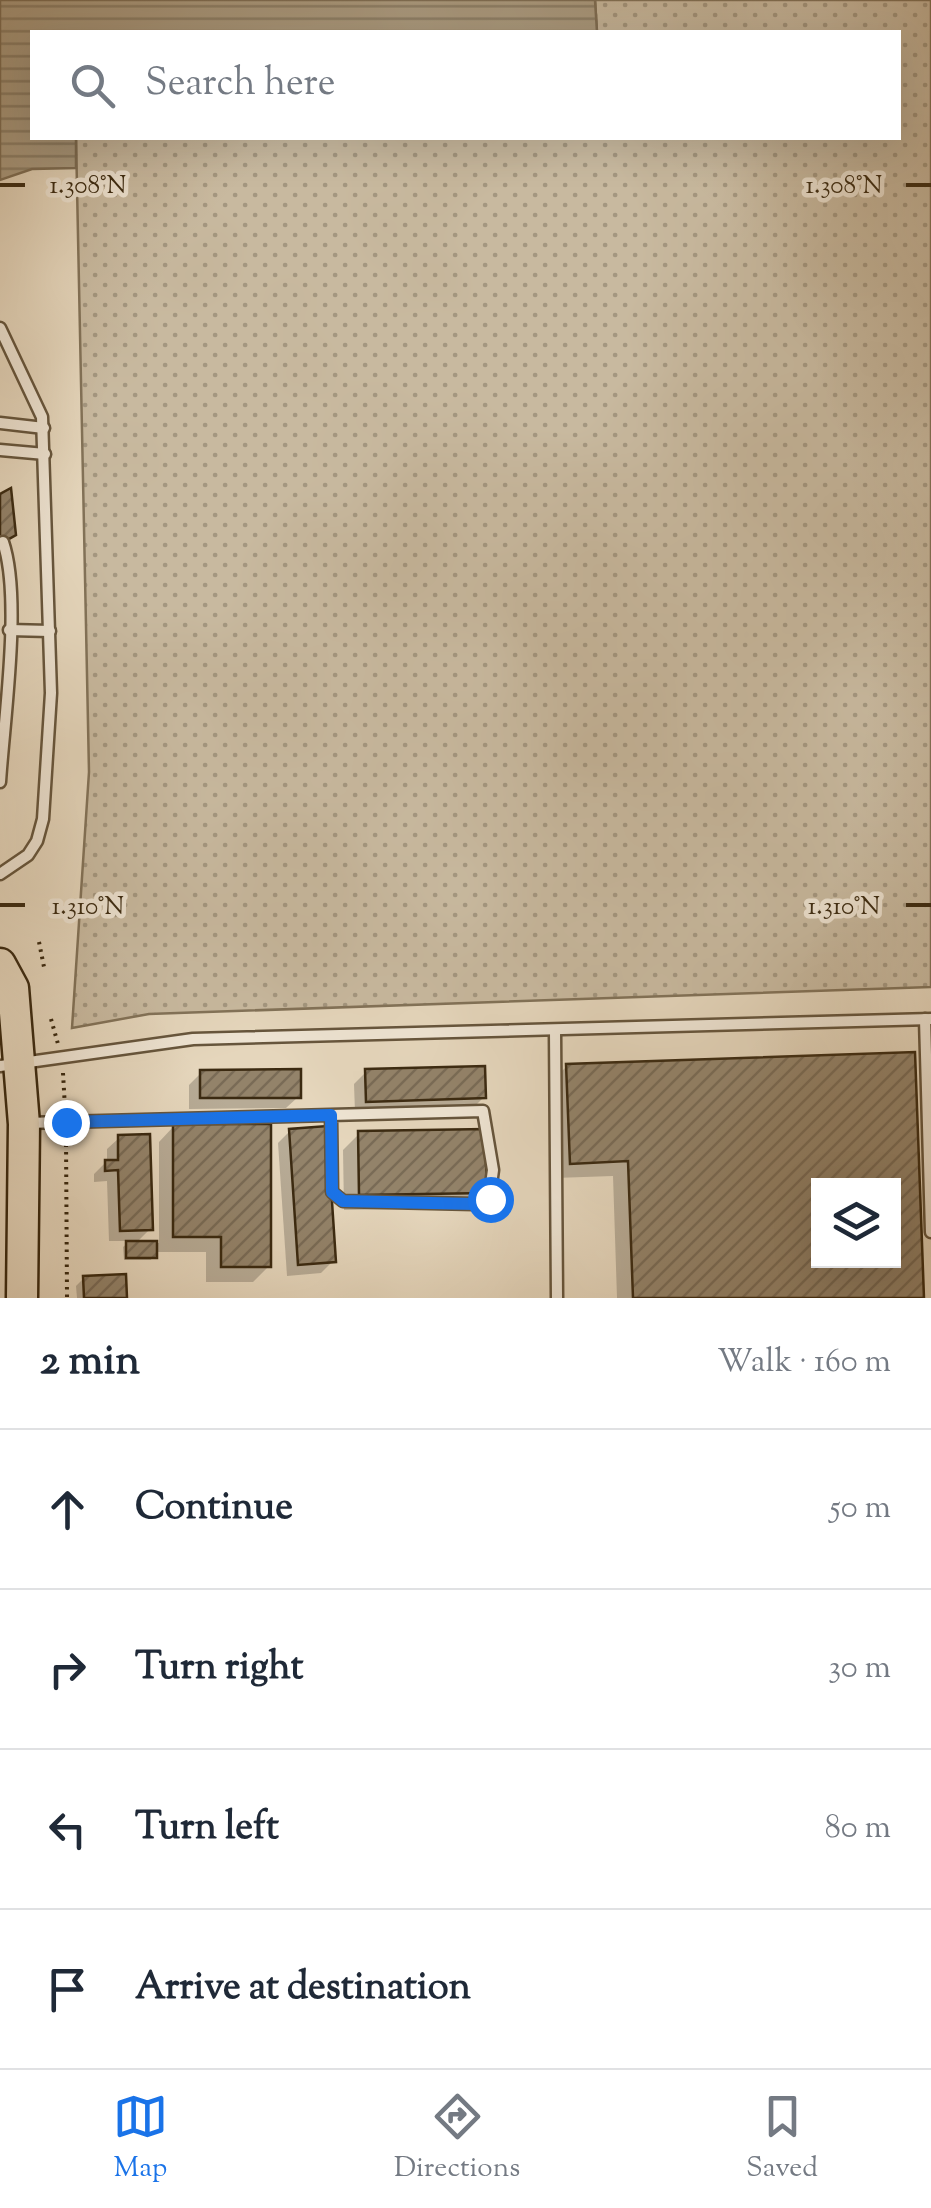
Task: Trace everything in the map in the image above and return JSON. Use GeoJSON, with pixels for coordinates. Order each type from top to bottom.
{"type":"FeatureCollection","features":[{"type":"Feature","properties":{"kind":"main road"},"geometry":{"type":"LineString","coordinates":[[7,976],[9,1066],[24,1124],[22,1298]]}},
{"type":"Feature","properties":{"kind":"lane"},"geometry":{"type":"LineString","coordinates":[[0,328],[40,406],[44,428],[50,631],[43,819],[28,855],[0,874]]}},
{"type":"Feature","properties":{"kind":"lane"},"geometry":{"type":"LineString","coordinates":[[0,423],[44,428]]}},
{"type":"Feature","properties":{"kind":"lane"},"geometry":{"type":"LineString","coordinates":[[0,450],[45,454]]}},
{"type":"Feature","properties":{"kind":"lane"},"geometry":{"type":"LineString","coordinates":[[0,782],[9,630],[8,560],[2,542]]}},
{"type":"Feature","properties":{"kind":"lane"},"geometry":{"type":"LineString","coordinates":[[9,630],[50,631]]}},
{"type":"Feature","properties":{"kind":"lane"},"geometry":{"type":"LineString","coordinates":[[9,1066],[193,1039],[928,1019],[931,1232]]}},
{"type":"Feature","properties":{"kind":"lane"},"geometry":{"type":"LineString","coordinates":[[555,1031],[557,1298]]}},
{"type":"Feature","properties":{"kind":"lane"},"geometry":{"type":"LineString","coordinates":[[24,1124],[66,1122],[482,1111],[493,1170],[490,1199],[474,1204],[343,1201],[332,1192],[331,1115]]}},
{"type":"Feature","properties":{"kind":"path"},"geometry":{"type":"LineString","coordinates":[[39,942],[44,967]]}},
{"type":"Feature","properties":{"kind":"path"},"geometry":{"type":"LineString","coordinates":[[51,1019],[62,1060],[66,1122],[67,1298]]}},
{"type":"Feature","properties":{"kind":"shaded area"},"geometry":{"type":"Polygon","coordinates":[[[0,0],[595,0],[597,30],[30,30],[30,140],[76,140],[76,168],[32,169],[0,180],[0,0]]]}},
{"type":"Feature","properties":{"kind":"shaded area"},"geometry":{"type":"Polygon","coordinates":[[[595,0],[931,0],[931,987],[149,1014],[72,1028],[89,772],[76,140],[901,140],[901,30],[597,30],[595,0]]]}},
{"type":"Feature","properties":{"kind":"building"},"geometry":{"type":"Polygon","coordinates":[[[11,488],[16,535],[0,544],[0,494],[11,488]]]}},
{"type":"Feature","properties":{"kind":"building"},"geometry":{"type":"Polygon","coordinates":[[[915,1052],[924,1298],[633,1298],[628,1161],[570,1164],[566,1064],[915,1052]]]}},
{"type":"Feature","properties":{"kind":"building"},"geometry":{"type":"Polygon","coordinates":[[[485,1066],[486,1098],[366,1102],[365,1069],[485,1066]]]}},
{"type":"Feature","properties":{"kind":"building"},"geometry":{"type":"Polygon","coordinates":[[[301,1069],[301,1098],[200,1098],[200,1070],[301,1069]]]}},
{"type":"Feature","properties":{"kind":"building"},"geometry":{"type":"Polygon","coordinates":[[[173,1124],[271,1124],[271,1267],[221,1267],[221,1237],[173,1237],[173,1124]]]}},
{"type":"Feature","properties":{"kind":"building"},"geometry":{"type":"Polygon","coordinates":[[[327,1126],[336,1262],[298,1265],[289,1129],[327,1126]]]}},
{"type":"Feature","properties":{"kind":"building"},"geometry":{"type":"Polygon","coordinates":[[[485,1129],[487,1193],[359,1195],[358,1131],[485,1129]]]}},
{"type":"Feature","properties":{"kind":"building"},"geometry":{"type":"Polygon","coordinates":[[[150,1134],[153,1230],[120,1231],[118,1170],[105,1171],[105,1160],[118,1160],[118,1135],[150,1134]]]}},
{"type":"Feature","properties":{"kind":"building"},"geometry":{"type":"Polygon","coordinates":[[[126,1241],[157,1241],[157,1258],[126,1258],[126,1241]]]}},
{"type":"Feature","properties":{"kind":"building"},"geometry":{"type":"Polygon","coordinates":[[[126,1274],[127,1298],[84,1298],[83,1276],[126,1274]]]}},
{"type":"Feature","properties":{"kind":"route"},"geometry":{"type":"LineString","coordinates":[[66,1122],[331,1115],[332,1192],[343,1201],[474,1204],[490,1199]]}}]}
